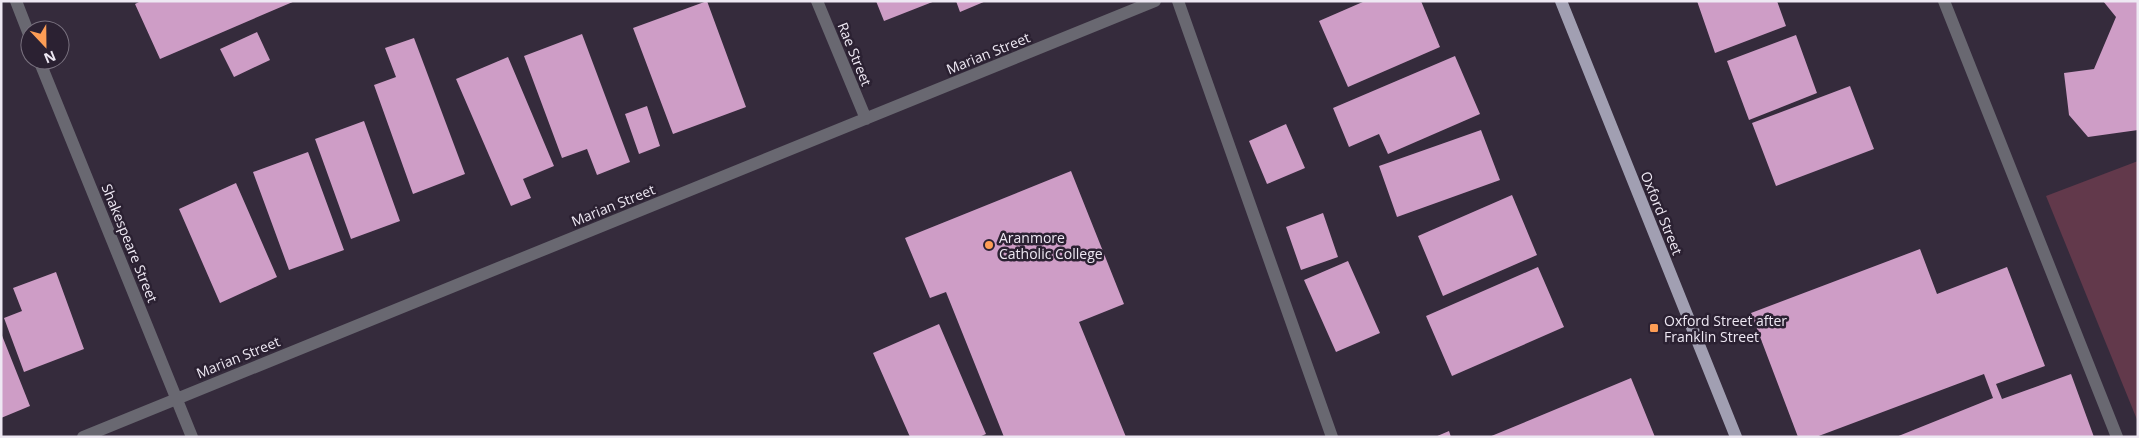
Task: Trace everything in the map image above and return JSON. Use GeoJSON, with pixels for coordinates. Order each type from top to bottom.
{"type":"FeatureCollection","features":[{"type":"Feature","properties":{"kind":"main road","name":"Oxford Street"},"geometry":{"type":"LineString","coordinates":[[1561,1],[1736,437]]}},
{"type":"Feature","properties":{"kind":"street"},"geometry":{"type":"LineString","coordinates":[[16,1],[23,20]]}},
{"type":"Feature","properties":{"kind":"street","name":"Rae Street"},"geometry":{"type":"LineString","coordinates":[[817,1],[866,119]]}},
{"type":"Feature","properties":{"kind":"street","name":"Marian Street"},"geometry":{"type":"LineString","coordinates":[[83,437],[1154,1]]}},
{"type":"Feature","properties":{"kind":"street"},"geometry":{"type":"LineString","coordinates":[[1178,1],[1332,437]]}},
{"type":"Feature","properties":{"kind":"street"},"geometry":{"type":"LineString","coordinates":[[1944,1],[2117,437]]}},
{"type":"Feature","properties":{"kind":"street","name":"Shakespeare Street"},"geometry":{"type":"LineString","coordinates":[[43,70],[192,437]]}},
{"type":"Feature","properties":{"kind":"shaded area"},"geometry":{"type":"Polygon","coordinates":[[[2138,161],[2138,422],[2046,196],[2138,161]]]}},
{"type":"Feature","properties":{"kind":"building"},"geometry":{"type":"Polygon","coordinates":[[[141,1],[295,1],[160,59],[135,4],[141,1]]]}},
{"type":"Feature","properties":{"kind":"building"},"geometry":{"type":"Polygon","coordinates":[[[707,1],[746,107],[673,134],[633,28],[707,1]]]}},
{"type":"Feature","properties":{"kind":"building"},"geometry":{"type":"Polygon","coordinates":[[[876,1],[935,1],[884,21],[876,1]]]}},
{"type":"Feature","properties":{"kind":"building"},"geometry":{"type":"Polygon","coordinates":[[[956,1],[986,1],[960,12],[956,1]]]}},
{"type":"Feature","properties":{"kind":"building"},"geometry":{"type":"Polygon","coordinates":[[[1365,1],[1421,1],[1440,47],[1348,87],[1319,21],[1365,1]]]}},
{"type":"Feature","properties":{"kind":"building"},"geometry":{"type":"Polygon","coordinates":[[[1697,1],[1777,1],[1786,26],[1715,53],[1697,1]]]}},
{"type":"Feature","properties":{"kind":"building"},"geometry":{"type":"Polygon","coordinates":[[[2103,1],[2138,1],[2138,130],[2088,137],[2069,115],[2064,73],[2094,69],[2116,17],[2103,1]]]}},
{"type":"Feature","properties":{"kind":"building"},"geometry":{"type":"Polygon","coordinates":[[[257,32],[270,60],[234,77],[220,49],[257,32]]]}},
{"type":"Feature","properties":{"kind":"building"},"geometry":{"type":"Polygon","coordinates":[[[582,34],[630,162],[597,175],[587,149],[562,158],[524,56],[582,34]]]}},
{"type":"Feature","properties":{"kind":"building"},"geometry":{"type":"Polygon","coordinates":[[[1796,35],[1817,93],[1749,120],[1727,61],[1796,35]]]}},
{"type":"Feature","properties":{"kind":"building"},"geometry":{"type":"Polygon","coordinates":[[[414,38],[465,174],[413,194],[374,85],[396,77],[385,48],[414,38]]]}},
{"type":"Feature","properties":{"kind":"building"},"geometry":{"type":"Polygon","coordinates":[[[1455,56],[1480,114],[1388,154],[1379,134],[1349,147],[1333,108],[1455,56]]]}},
{"type":"Feature","properties":{"kind":"building"},"geometry":{"type":"Polygon","coordinates":[[[508,57],[554,166],[523,179],[531,198],[511,206],[456,79],[508,57]]]}},
{"type":"Feature","properties":{"kind":"building"},"geometry":{"type":"Polygon","coordinates":[[[1850,86],[1874,149],[1776,186],[1752,123],[1850,86]]]}},
{"type":"Feature","properties":{"kind":"building"},"geometry":{"type":"Polygon","coordinates":[[[647,106],[660,146],[639,154],[625,114],[647,106]]]}},
{"type":"Feature","properties":{"kind":"building"},"geometry":{"type":"Polygon","coordinates":[[[364,121],[400,221],[351,239],[315,139],[364,121]]]}},
{"type":"Feature","properties":{"kind":"building"},"geometry":{"type":"Polygon","coordinates":[[[1286,124],[1305,168],[1267,184],[1249,141],[1286,124]]]}},
{"type":"Feature","properties":{"kind":"building"},"geometry":{"type":"Polygon","coordinates":[[[1481,130],[1500,180],[1397,217],[1379,166],[1481,130]]]}},
{"type":"Feature","properties":{"kind":"building"},"geometry":{"type":"Polygon","coordinates":[[[308,152],[344,250],[289,270],[253,172],[308,152]]]}},
{"type":"Feature","properties":{"kind":"building"},"geometry":{"type":"Polygon","coordinates":[[[1071,171],[1124,304],[1079,322],[1126,437],[1004,437],[946,292],[930,298],[905,238],[1071,171]]]}},
{"type":"Feature","properties":{"kind":"building"},"geometry":{"type":"Polygon","coordinates":[[[236,183],[277,277],[220,303],[179,209],[236,183]]]}},
{"type":"Feature","properties":{"kind":"building"},"geometry":{"type":"Polygon","coordinates":[[[1512,195],[1537,255],[1443,296],[1418,236],[1512,195]]]}},
{"type":"Feature","properties":{"kind":"building"},"geometry":{"type":"Polygon","coordinates":[[[1323,213],[1338,257],[1301,270],[1286,227],[1323,213]]]}},
{"type":"Feature","properties":{"kind":"building"},"geometry":{"type":"Polygon","coordinates":[[[1920,249],[1937,294],[2007,267],[2045,366],[1996,384],[2002,399],[2071,374],[2094,437],[1896,437],[1993,398],[1984,374],[1816,437],[1798,437],[1751,313],[1920,249]]]}},
{"type":"Feature","properties":{"kind":"building"},"geometry":{"type":"Polygon","coordinates":[[[1348,261],[1380,333],[1336,352],[1304,280],[1348,261]]]}},
{"type":"Feature","properties":{"kind":"building"},"geometry":{"type":"Polygon","coordinates":[[[1538,267],[1564,327],[1452,376],[1426,316],[1538,267]]]}},
{"type":"Feature","properties":{"kind":"building"},"geometry":{"type":"Polygon","coordinates":[[[56,272],[84,349],[24,372],[4,318],[22,311],[13,288],[56,272]]]}},
{"type":"Feature","properties":{"kind":"building"},"geometry":{"type":"Polygon","coordinates":[[[939,324],[986,434],[979,437],[910,437],[873,353],[939,324]]]}},
{"type":"Feature","properties":{"kind":"building"},"geometry":{"type":"Polygon","coordinates":[[[1,333],[30,406],[1,418],[1,333]]]}},
{"type":"Feature","properties":{"kind":"building"},"geometry":{"type":"Polygon","coordinates":[[[1631,378],[1655,437],[1489,437],[1631,378]]]}},
{"type":"Feature","properties":{"kind":"building"},"geometry":{"type":"Polygon","coordinates":[[[1449,431],[1451,437],[1435,437],[1449,431]]]}},
{"type":"Feature","properties":{"kind":"place","name":"Aranmore Catholic College"},"geometry":{"type":"Point","coordinates":[989,245]}},
{"type":"Feature","properties":{"kind":"place","name":"Oxford Street after Franklin Street"},"geometry":{"type":"Point","coordinates":[1654,328]}}]}
